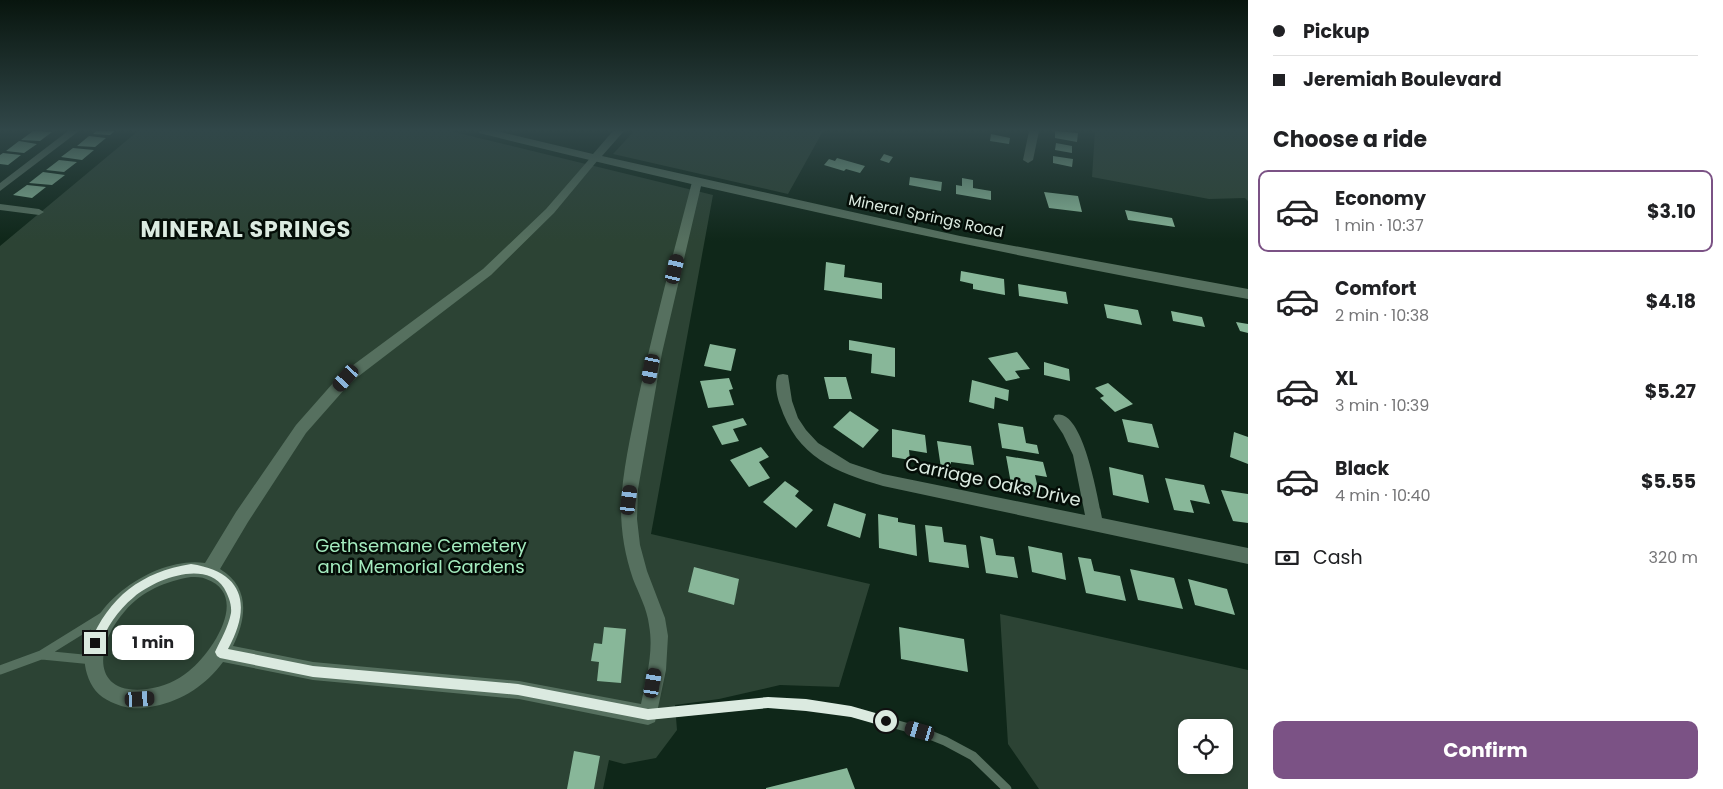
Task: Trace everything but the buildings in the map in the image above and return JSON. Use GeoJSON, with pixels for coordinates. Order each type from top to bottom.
{"type":"FeatureCollection","features":[{"type":"Feature","properties":{"kind":"street"},"geometry":{"type":"LineString","coordinates":[[0,188],[26,168]]}},
{"type":"Feature","properties":{"kind":"street"},"geometry":{"type":"LineString","coordinates":[[209,572],[242,517],[301,429],[346,378],[487,272],[550,211],[586,168]]}},
{"type":"Feature","properties":{"kind":"street","name":"Mineral Springs Road"},"geometry":{"type":"LineString","coordinates":[[636,168],[1013,252],[1115,272],[1248,294]]}},
{"type":"Feature","properties":{"kind":"street"},"geometry":{"type":"LineString","coordinates":[[220,652],[313,671],[518,690],[648,715],[659,651],[658,627],[652,604],[633,552],[629,523],[629,500],[633,466],[651,369],[697,182]]}},
{"type":"Feature","properties":{"kind":"street"},"geometry":{"type":"LineString","coordinates":[[0,207],[39,212]]}},
{"type":"Feature","properties":{"kind":"street","name":"Carriage Oaks Drive"},"geometry":{"type":"LineString","coordinates":[[783,379],[783,394],[787,411],[798,430],[813,448],[825,458],[846,469],[883,480],[1248,556]]}},
{"type":"Feature","properties":{"kind":"street"},"geometry":{"type":"LineString","coordinates":[[1060,419],[1074,438],[1080,452],[1095,524]]}},
{"type":"Feature","properties":{"kind":"street"},"geometry":{"type":"LineString","coordinates":[[191,569],[209,572],[224,580],[233,593],[236,611],[232,631],[220,652],[202,673],[178,689],[152,699],[128,700],[109,693],[96,679],[92,660],[99,635],[113,610],[130,594],[150,580],[171,572],[191,569]]}},
{"type":"Feature","properties":{"kind":"lane"},"geometry":{"type":"LineString","coordinates":[[0,670],[41,655],[113,610]]}},
{"type":"Feature","properties":{"kind":"lane"},"geometry":{"type":"LineString","coordinates":[[41,655],[92,660]]}},
{"type":"Feature","properties":{"kind":"lane"},"geometry":{"type":"LineString","coordinates":[[648,715],[768,703],[806,705],[851,712],[920,731],[945,741],[973,756],[1007,789]]}},
{"type":"Feature","properties":{"kind":"green space","name":"Gethsemane Cemetery and Memorial Gardens"},"geometry":{"type":"Polygon","coordinates":[[[94,168],[601,168],[713,195],[651,534],[870,584],[839,687],[780,685],[719,699],[675,705],[677,730],[656,758],[624,764],[609,760],[603,789],[0,789],[0,246],[94,168]]]}},
{"type":"Feature","properties":{"kind":"green space"},"geometry":{"type":"Polygon","coordinates":[[[673,168],[803,168],[788,194],[673,168]]]}},
{"type":"Feature","properties":{"kind":"green space"},"geometry":{"type":"Polygon","coordinates":[[[1093,168],[1248,168],[1248,201],[1245,198],[1209,199],[1092,177],[1093,168]]]}},
{"type":"Feature","properties":{"kind":"green space"},"geometry":{"type":"Polygon","coordinates":[[[1000,614],[1248,670],[1248,789],[1039,789],[1008,744],[1000,614]]]}},
{"type":"Feature","properties":{"kind":"district","name":"MINERAL SPRINGS"},"geometry":{"type":"Point","coordinates":[246,229]}},
{"type":"Feature","properties":{"kind":"route"},"geometry":{"type":"LineString","coordinates":[[95,643],[102,626],[113,610],[130,594],[150,580],[171,572],[191,569],[209,572],[224,580],[233,593],[236,611],[232,631],[220,652],[313,671],[397,680],[491,686],[648,715],[768,703],[806,705],[851,712],[886,721]]}}]}
